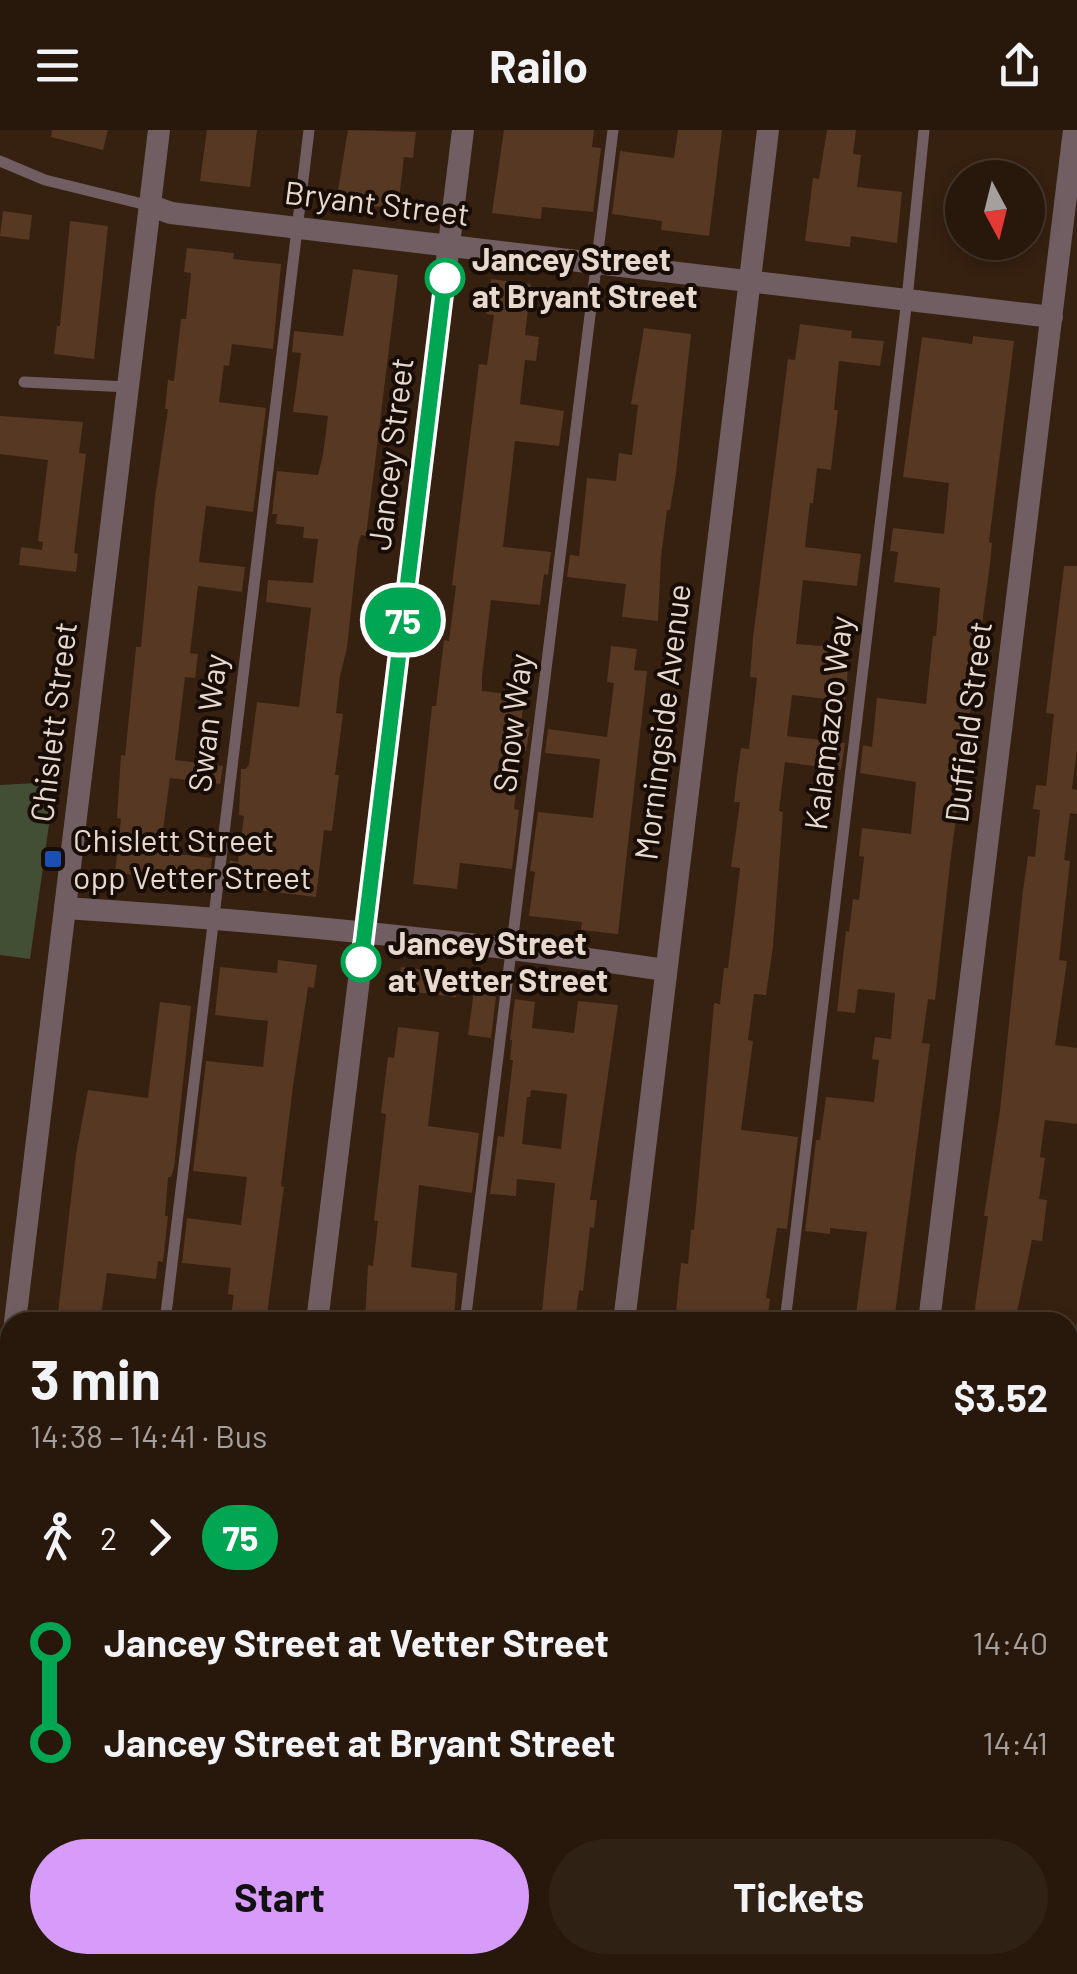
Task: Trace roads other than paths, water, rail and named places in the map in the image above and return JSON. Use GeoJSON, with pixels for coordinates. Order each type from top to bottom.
{"type":"FeatureCollection","features":[{"type":"Feature","properties":{"kind":"street","name":"Chislett Street"},"geometry":{"type":"LineString","coordinates":[[16,1312],[159,130]]}},
{"type":"Feature","properties":{"kind":"street","name":"Jancey Street"},"geometry":{"type":"LineString","coordinates":[[318,1312],[463,130]]}},
{"type":"Feature","properties":{"kind":"street","name":"Morningside Avenue"},"geometry":{"type":"LineString","coordinates":[[625,1312],[768,130]]}},
{"type":"Feature","properties":{"kind":"street","name":"Duffield Street"},"geometry":{"type":"LineString","coordinates":[[929,1312],[1074,130]]}},
{"type":"Feature","properties":{"kind":"street","name":"Bryant Street"},"geometry":{"type":"LineString","coordinates":[[151,206],[171,213],[1052,317]]}},
{"type":"Feature","properties":{"kind":"street"},"geometry":{"type":"LineString","coordinates":[[65,908],[212,917],[513,948],[666,970]]}},
{"type":"Feature","properties":{"kind":"lane","name":"Swan Way"},"geometry":{"type":"LineString","coordinates":[[167,1312],[309,130]]}},
{"type":"Feature","properties":{"kind":"lane","name":"Snow Way"},"geometry":{"type":"LineString","coordinates":[[466,1312],[613,130]]}},
{"type":"Feature","properties":{"kind":"lane","name":"Kalamazoo Way"},"geometry":{"type":"LineString","coordinates":[[786,1312],[924,130]]}},
{"type":"Feature","properties":{"kind":"lane","name":"Bryant Street"},"geometry":{"type":"LineString","coordinates":[[0,162],[45,180],[151,206]]}},
{"type":"Feature","properties":{"kind":"lane"},"geometry":{"type":"LineString","coordinates":[[24,382],[128,387]]}},
{"type":"Feature","properties":{"kind":"place","name":"Jancey Street at Bryant Street"},"geometry":{"type":"Point","coordinates":[445,278]}},
{"type":"Feature","properties":{"kind":"place","name":"Chislett Street opp Vetter Street"},"geometry":{"type":"Point","coordinates":[53,859]}},
{"type":"Feature","properties":{"kind":"place","name":"Jancey Street at Vetter Street"},"geometry":{"type":"Point","coordinates":[361,962]}}]}
